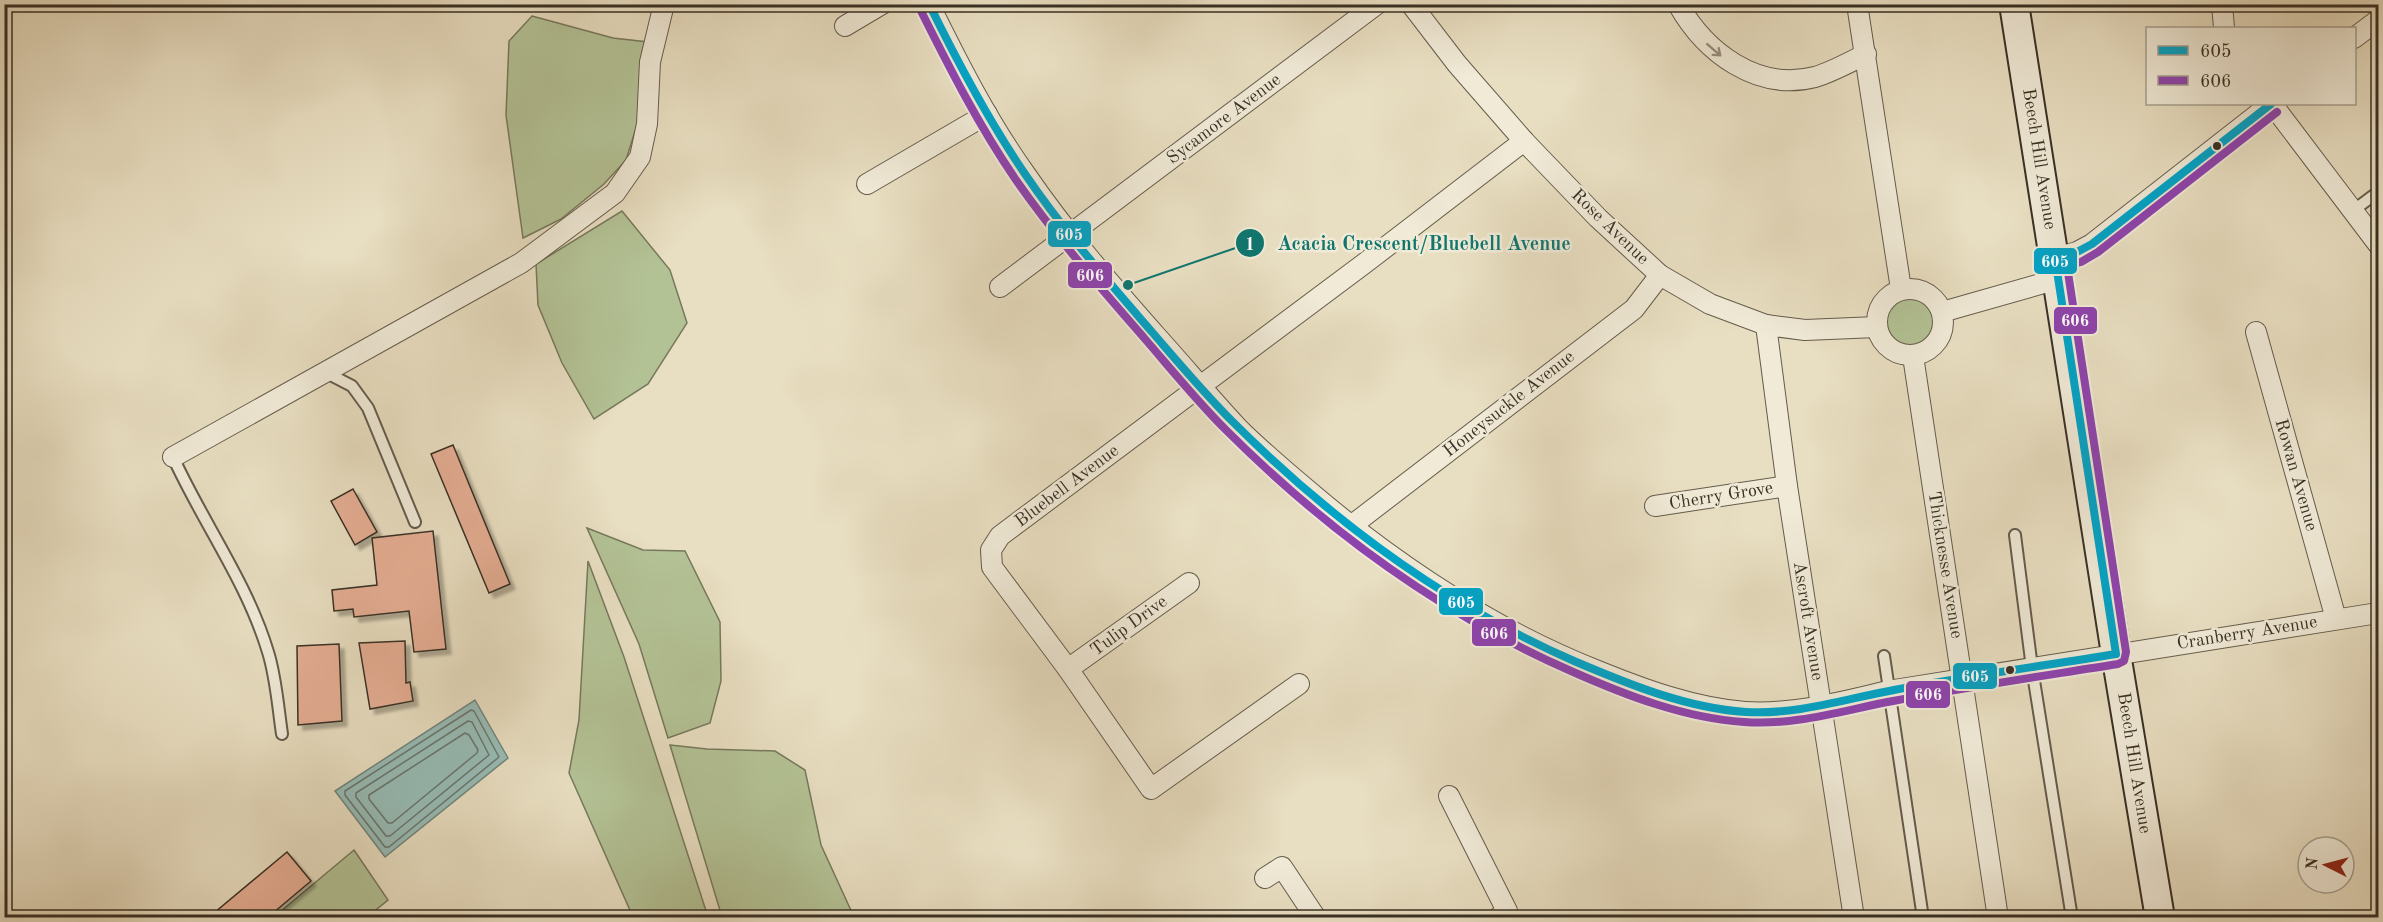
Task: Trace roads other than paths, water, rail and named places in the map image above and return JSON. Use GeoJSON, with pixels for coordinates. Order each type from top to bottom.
{"type":"FeatureCollection","features":[{"type":"Feature","properties":{"kind":"street"},"geometry":{"type":"LineString","coordinates":[[173,457],[521,263],[615,193],[640,157],[646,124],[650,62],[664,4]]}},
{"type":"Feature","properties":{"kind":"street"},"geometry":{"type":"LineString","coordinates":[[845,26],[882,4]]}},
{"type":"Feature","properties":{"kind":"street","name":"Cranberry Avenue"},"geometry":{"type":"LineString","coordinates":[[929,4],[987,114],[1026,176],[1130,306],[1240,430],[1302,486],[1403,565],[1460,603],[1537,645],[1662,695],[1707,707],[1745,712],[1778,712],[1821,706],[1888,691],[2379,613]]}},
{"type":"Feature","properties":{"kind":"street","name":"Sycamore Avenue"},"geometry":{"type":"LineString","coordinates":[[1000,287],[1377,4]]}},
{"type":"Feature","properties":{"kind":"street","name":"Rose Avenue"},"geometry":{"type":"LineString","coordinates":[[1411,4],[1456,64],[1524,141],[1598,218],[1660,275],[1710,304],[1766,325],[1805,330],[1877,327]]}},
{"type":"Feature","properties":{"kind":"street"},"geometry":{"type":"LineString","coordinates":[[1678,4],[1705,42],[1722,57],[1763,77],[1781,80],[1817,76],[1866,54]]}},
{"type":"Feature","properties":{"kind":"street"},"geometry":{"type":"LineString","coordinates":[[1857,4],[1901,290]]}},
{"type":"Feature","properties":{"kind":"street","name":"Beech Hill Avenue"},"geometry":{"type":"LineString","coordinates":[[2014,4],[2116,654],[2160,918]]}},
{"type":"Feature","properties":{"kind":"street"},"geometry":{"type":"LineString","coordinates":[[2222,4],[2224,27]]}},
{"type":"Feature","properties":{"kind":"street"},"geometry":{"type":"LineString","coordinates":[[2356,37],[2379,20]]}},
{"type":"Feature","properties":{"kind":"street"},"geometry":{"type":"LineString","coordinates":[[1941,312],[2056,269],[2270,105]]}},
{"type":"Feature","properties":{"kind":"street"},"geometry":{"type":"LineString","coordinates":[[2272,105],[2379,244]]}},
{"type":"Feature","properties":{"kind":"street"},"geometry":{"type":"LineString","coordinates":[[867,184],[987,114]]}},
{"type":"Feature","properties":{"kind":"street","name":"Bluebell Avenue"},"geometry":{"type":"LineString","coordinates":[[1299,684],[1151,789],[1068,669],[992,567],[991,550],[1000,536],[1524,141]]}},
{"type":"Feature","properties":{"kind":"street","name":"Honeysuckle Avenue"},"geometry":{"type":"LineString","coordinates":[[1351,526],[1634,309],[1660,275]]}},
{"type":"Feature","properties":{"kind":"street"},"geometry":{"type":"LineString","coordinates":[[1915,289],[1925,293],[1933,299],[1941,312],[1942,328],[1939,338],[1933,346],[1913,356],[1894,352],[1886,346],[1877,327],[1880,307],[1886,299],[1901,290],[1915,289]]}},
{"type":"Feature","properties":{"kind":"street","name":"Ascroft Avenue"},"geometry":{"type":"LineString","coordinates":[[1766,325],[1787,486],[1854,918]]}},
{"type":"Feature","properties":{"kind":"street","name":"Rowan Avenue"},"geometry":{"type":"LineString","coordinates":[[2256,332],[2336,619]]}},
{"type":"Feature","properties":{"kind":"street","name":"Thicknesse Avenue"},"geometry":{"type":"LineString","coordinates":[[1913,356],[1998,918]]}},
{"type":"Feature","properties":{"kind":"street","name":"Cherry Grove"},"geometry":{"type":"LineString","coordinates":[[1655,506],[1787,486]]}},
{"type":"Feature","properties":{"kind":"street","name":"Tulip Drive"},"geometry":{"type":"LineString","coordinates":[[1068,669],[1189,583]]}},
{"type":"Feature","properties":{"kind":"street"},"geometry":{"type":"LineString","coordinates":[[1449,796],[1508,912],[1498,918]]}},
{"type":"Feature","properties":{"kind":"street"},"geometry":{"type":"LineString","coordinates":[[1265,879],[1282,867],[1316,918]]}},
{"type":"Feature","properties":{"kind":"lane"},"geometry":{"type":"LineString","coordinates":[[2354,210],[2379,192]]}},
{"type":"Feature","properties":{"kind":"lane"},"geometry":{"type":"LineString","coordinates":[[325,372],[352,386],[368,408],[415,522]]}},
{"type":"Feature","properties":{"kind":"lane"},"geometry":{"type":"LineString","coordinates":[[173,457],[192,499],[241,583],[268,653],[282,734]]}},
{"type":"Feature","properties":{"kind":"lane"},"geometry":{"type":"LineString","coordinates":[[2015,535],[2032,668],[2072,918]]}},
{"type":"Feature","properties":{"kind":"lane"},"geometry":{"type":"LineString","coordinates":[[1884,656],[1923,918]]}},
{"type":"Feature","properties":{"kind":"water"},"geometry":{"type":"Polygon","coordinates":[[[475,700],[508,758],[385,857],[335,791],[475,700]]]}},
{"type":"Feature","properties":{"kind":"place","name":"Acacia Crescent/Bluebell Avenue"},"geometry":{"type":"Point","coordinates":[1128,285]}}]}
